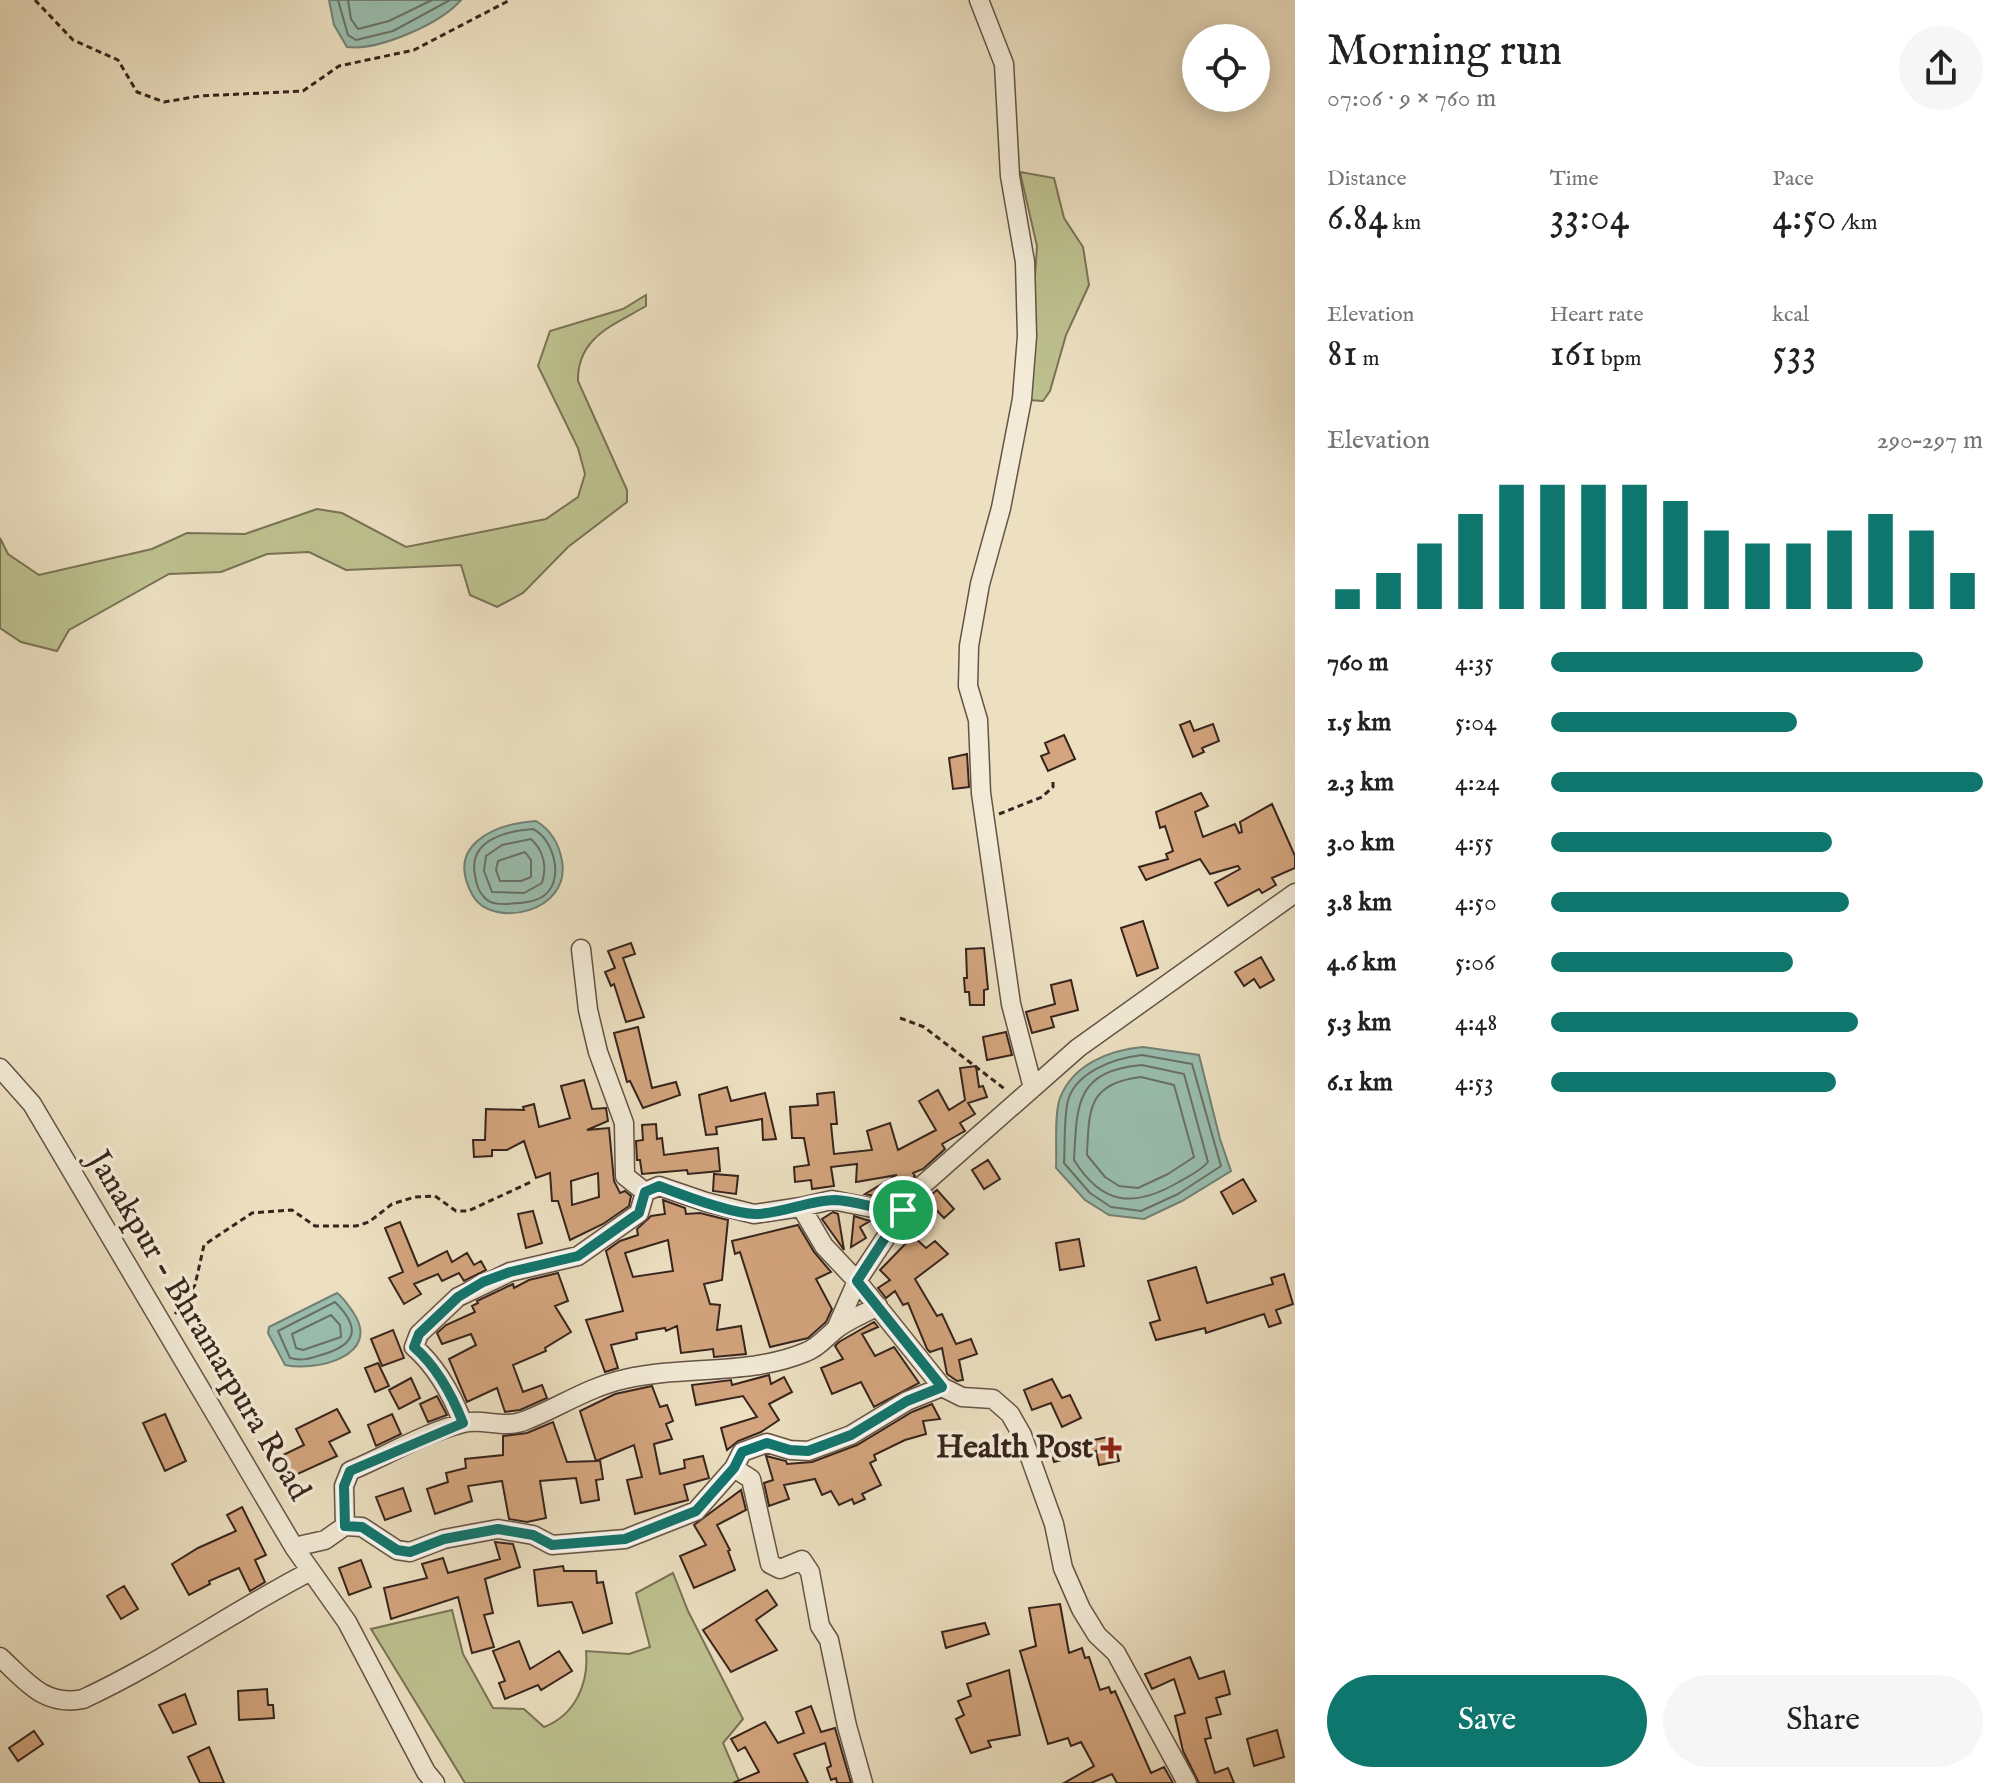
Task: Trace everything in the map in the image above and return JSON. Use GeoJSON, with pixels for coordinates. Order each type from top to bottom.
{"type":"FeatureCollection","features":[{"type":"Feature","properties":{"kind":"street"},"geometry":{"type":"LineString","coordinates":[[979,0],[1004,64],[1010,176],[1025,262],[1027,336],[1022,399],[969,646],[968,686],[978,720],[985,819],[1025,1094]]}},
{"type":"Feature","properties":{"kind":"street"},"geometry":{"type":"LineString","coordinates":[[836,1329],[857,1281],[918,1189],[1078,1048],[1295,893]]}},
{"type":"Feature","properties":{"kind":"street"},"geometry":{"type":"LineString","coordinates":[[581,949],[588,1010],[598,1052],[624,1123],[625,1176],[645,1192]]}},
{"type":"Feature","properties":{"kind":"street","name":"Janakpur - Bhramarpura Road"},"geometry":{"type":"LineString","coordinates":[[0,1068],[32,1104],[294,1547],[347,1622],[435,1783]]}},
{"type":"Feature","properties":{"kind":"street"},"geometry":{"type":"LineString","coordinates":[[645,1192],[659,1186],[754,1214],[832,1200],[883,1210],[903,1210]]}},
{"type":"Feature","properties":{"kind":"street"},"geometry":{"type":"LineString","coordinates":[[463,1423],[453,1397],[427,1359],[414,1347],[419,1334],[458,1297],[483,1282],[525,1267],[578,1256],[639,1213],[645,1192]]}},
{"type":"Feature","properties":{"kind":"street"},"geometry":{"type":"LineString","coordinates":[[801,1207],[824,1246],[878,1306],[942,1387],[962,1397],[993,1399],[1010,1414],[1022,1435],[1054,1524],[1063,1568],[1081,1609],[1097,1635],[1116,1653],[1187,1783]]}},
{"type":"Feature","properties":{"kind":"street"},"geometry":{"type":"LineString","coordinates":[[345,1526],[344,1486],[350,1471],[463,1423],[502,1426],[523,1421],[599,1386],[628,1378],[678,1371],[702,1372],[804,1354],[820,1346],[836,1329],[878,1306]]}},
{"type":"Feature","properties":{"kind":"street"},"geometry":{"type":"LineString","coordinates":[[294,1547],[325,1540],[345,1526],[362,1527],[397,1550],[410,1552],[444,1539],[498,1529],[533,1535],[552,1545],[625,1539],[696,1511],[734,1468],[742,1452],[767,1443],[790,1450],[808,1451],[851,1435],[907,1401],[942,1387]]}},
{"type":"Feature","properties":{"kind":"street"},"geometry":{"type":"LineString","coordinates":[[734,1468],[751,1479],[770,1564],[780,1569],[802,1560],[810,1572],[820,1626],[829,1640],[863,1783]]}},
{"type":"Feature","properties":{"kind":"street"},"geometry":{"type":"LineString","coordinates":[[0,1657],[42,1694],[55,1701],[83,1699],[185,1646],[261,1597],[311,1571]]}},
{"type":"Feature","properties":{"kind":"path"},"geometry":{"type":"LineString","coordinates":[[35,0],[73,40],[118,60],[137,92],[164,102],[200,96],[303,91],[339,66],[414,50],[510,0]]}},
{"type":"Feature","properties":{"kind":"path"},"geometry":{"type":"LineString","coordinates":[[985,819],[1042,797],[1053,787],[1053,778]]}},
{"type":"Feature","properties":{"kind":"path"},"geometry":{"type":"LineString","coordinates":[[900,1018],[924,1027],[1025,1094]]}},
{"type":"Feature","properties":{"kind":"path"},"geometry":{"type":"LineString","coordinates":[[165,1327],[195,1285],[204,1245],[252,1213],[292,1210],[315,1226],[356,1226],[369,1222],[392,1204],[415,1197],[435,1196],[456,1211],[468,1211],[531,1182]]}},
{"type":"Feature","properties":{"kind":"green space"},"geometry":{"type":"Polygon","coordinates":[[[1020,172],[1054,178],[1064,218],[1083,247],[1089,285],[1066,335],[1050,391],[1043,401],[1028,400],[1032,389],[1037,246],[1020,172]]]}},
{"type":"Feature","properties":{"kind":"green space"},"geometry":{"type":"Polygon","coordinates":[[[646,295],[646,306],[600,334],[584,353],[579,366],[578,381],[627,490],[627,502],[568,547],[523,593],[497,607],[470,595],[461,565],[346,570],[309,552],[267,554],[221,572],[169,574],[69,630],[57,651],[21,642],[0,628],[0,538],[8,554],[39,575],[152,549],[187,533],[245,534],[317,509],[342,513],[406,547],[546,519],[578,497],[585,474],[578,448],[538,366],[550,331],[623,309],[646,295]]]}},
{"type":"Feature","properties":{"kind":"green space"},"geometry":{"type":"Polygon","coordinates":[[[673,1573],[688,1611],[743,1719],[723,1743],[740,1783],[465,1783],[371,1629],[452,1610],[463,1654],[493,1708],[524,1709],[544,1727],[564,1715],[578,1697],[585,1675],[586,1651],[629,1654],[650,1647],[636,1593],[673,1573]]]}},
{"type":"Feature","properties":{"kind":"water"},"geometry":{"type":"Polygon","coordinates":[[[329,0],[461,0],[439,18],[408,34],[375,45],[347,47],[334,25],[329,0]]]}},
{"type":"Feature","properties":{"kind":"water"},"geometry":{"type":"Polygon","coordinates":[[[536,821],[550,833],[561,854],[562,879],[555,893],[543,904],[512,913],[496,912],[483,906],[473,896],[466,878],[465,863],[469,851],[478,840],[490,833],[536,821]]]}},
{"type":"Feature","properties":{"kind":"water"},"geometry":{"type":"Polygon","coordinates":[[[1143,1047],[1199,1055],[1231,1171],[1182,1201],[1144,1219],[1109,1215],[1085,1200],[1056,1168],[1057,1113],[1066,1086],[1094,1061],[1118,1051],[1143,1047]]]}},
{"type":"Feature","properties":{"kind":"water"},"geometry":{"type":"Polygon","coordinates":[[[337,1293],[353,1312],[360,1327],[359,1340],[353,1350],[328,1363],[298,1367],[285,1365],[268,1333],[269,1327],[337,1293]]]}},
{"type":"Feature","properties":{"kind":"building"},"geometry":{"type":"Polygon","coordinates":[[[1190,721],[1194,731],[1213,724],[1219,741],[1202,748],[1204,752],[1193,757],[1180,725],[1190,721]]]}},
{"type":"Feature","properties":{"kind":"building"},"geometry":{"type":"Polygon","coordinates":[[[1064,735],[1075,759],[1048,771],[1041,756],[1049,753],[1045,743],[1064,735]]]}},
{"type":"Feature","properties":{"kind":"building"},"geometry":{"type":"Polygon","coordinates":[[[967,754],[969,787],[953,789],[949,758],[967,754]]]}},
{"type":"Feature","properties":{"kind":"building"},"geometry":{"type":"Polygon","coordinates":[[[1201,793],[1208,806],[1195,812],[1203,837],[1235,824],[1239,833],[1242,832],[1240,822],[1272,804],[1295,856],[1295,868],[1272,878],[1276,885],[1262,893],[1259,889],[1228,906],[1215,883],[1240,869],[1238,866],[1210,874],[1200,859],[1146,880],[1139,867],[1168,859],[1166,854],[1173,851],[1165,826],[1160,828],[1156,812],[1201,793]]]}},
{"type":"Feature","properties":{"kind":"building"},"geometry":{"type":"Polygon","coordinates":[[[1143,921],[1158,968],[1137,976],[1121,928],[1143,921]]]}},
{"type":"Feature","properties":{"kind":"building"},"geometry":{"type":"Polygon","coordinates":[[[631,943],[635,954],[623,958],[644,1017],[626,1022],[614,984],[611,986],[605,972],[615,968],[608,951],[631,943]]]}},
{"type":"Feature","properties":{"kind":"building"},"geometry":{"type":"Polygon","coordinates":[[[984,948],[988,989],[984,990],[984,1005],[970,1005],[964,978],[967,978],[966,949],[984,948]]]}},
{"type":"Feature","properties":{"kind":"building"},"geometry":{"type":"Polygon","coordinates":[[[1261,957],[1274,980],[1260,988],[1254,979],[1244,986],[1235,972],[1261,957]]]}},
{"type":"Feature","properties":{"kind":"building"},"geometry":{"type":"Polygon","coordinates":[[[1071,980],[1078,1010],[1051,1017],[1054,1027],[1032,1033],[1026,1012],[1055,1004],[1051,985],[1071,980]]]}},
{"type":"Feature","properties":{"kind":"building"},"geometry":{"type":"Polygon","coordinates":[[[638,1027],[652,1088],[676,1082],[680,1095],[643,1108],[630,1081],[627,1082],[614,1033],[638,1027]]]}},
{"type":"Feature","properties":{"kind":"building"},"geometry":{"type":"Polygon","coordinates":[[[1006,1032],[1012,1055],[987,1060],[983,1037],[1006,1032]]]}},
{"type":"Feature","properties":{"kind":"building"},"geometry":{"type":"Polygon","coordinates":[[[976,1066],[979,1087],[983,1086],[987,1097],[968,1103],[975,1114],[960,1123],[965,1131],[942,1144],[945,1149],[923,1169],[913,1173],[915,1176],[902,1192],[892,1197],[890,1194],[878,1197],[865,1194],[897,1175],[856,1182],[857,1164],[831,1167],[834,1186],[812,1189],[811,1180],[795,1182],[794,1167],[809,1165],[804,1138],[792,1138],[790,1107],[818,1105],[817,1094],[834,1092],[837,1124],[831,1124],[834,1154],[872,1150],[867,1131],[890,1123],[898,1150],[936,1130],[919,1101],[938,1090],[949,1110],[965,1100],[960,1068],[976,1066]]]}},
{"type":"Feature","properties":{"kind":"building"},"geometry":{"type":"Polygon","coordinates":[[[584,1080],[592,1109],[606,1108],[608,1121],[587,1130],[609,1128],[614,1181],[620,1193],[625,1191],[631,1196],[629,1206],[603,1224],[570,1240],[558,1201],[552,1201],[550,1173],[536,1178],[524,1141],[507,1150],[492,1150],[492,1156],[474,1157],[473,1140],[485,1140],[486,1109],[524,1110],[523,1107],[534,1104],[539,1127],[570,1118],[561,1086],[584,1080]],[[598,1173],[571,1181],[572,1205],[599,1197],[598,1173]]]}},
{"type":"Feature","properties":{"kind":"building"},"geometry":{"type":"Polygon","coordinates":[[[727,1087],[731,1101],[765,1093],[776,1139],[763,1140],[762,1119],[716,1127],[717,1134],[706,1135],[699,1095],[727,1087]]]}},
{"type":"Feature","properties":{"kind":"building"},"geometry":{"type":"Polygon","coordinates":[[[656,1124],[657,1139],[662,1138],[664,1155],[718,1148],[720,1171],[642,1174],[640,1160],[637,1160],[636,1141],[643,1140],[642,1125],[656,1124]]]}},
{"type":"Feature","properties":{"kind":"building"},"geometry":{"type":"Polygon","coordinates":[[[988,1160],[1000,1179],[984,1189],[972,1170],[988,1160]]]}},
{"type":"Feature","properties":{"kind":"building"},"geometry":{"type":"Polygon","coordinates":[[[714,1174],[738,1176],[736,1194],[713,1191],[714,1174]]]}},
{"type":"Feature","properties":{"kind":"building"},"geometry":{"type":"Polygon","coordinates":[[[1243,1179],[1256,1201],[1233,1214],[1221,1192],[1243,1179]]]}},
{"type":"Feature","properties":{"kind":"building"},"geometry":{"type":"Polygon","coordinates":[[[937,1190],[954,1209],[944,1218],[926,1199],[937,1190]]]}},
{"type":"Feature","properties":{"kind":"building"},"geometry":{"type":"Polygon","coordinates":[[[663,1200],[685,1208],[686,1214],[700,1213],[728,1220],[722,1280],[704,1284],[710,1304],[720,1305],[717,1330],[741,1326],[746,1354],[714,1357],[713,1349],[681,1353],[677,1326],[666,1331],[665,1328],[636,1333],[637,1339],[611,1345],[618,1368],[605,1372],[586,1320],[623,1311],[606,1251],[620,1241],[638,1235],[637,1229],[651,1216],[665,1214],[663,1200]],[[668,1240],[625,1253],[633,1277],[673,1271],[668,1240]]]}},
{"type":"Feature","properties":{"kind":"building"},"geometry":{"type":"Polygon","coordinates":[[[533,1211],[542,1243],[526,1248],[518,1214],[533,1211]]]}},
{"type":"Feature","properties":{"kind":"building"},"geometry":{"type":"Polygon","coordinates":[[[833,1212],[838,1214],[844,1250],[822,1219],[833,1212]]]}},
{"type":"Feature","properties":{"kind":"building"},"geometry":{"type":"Polygon","coordinates":[[[854,1216],[870,1221],[860,1227],[866,1238],[851,1247],[854,1216]]]}},
{"type":"Feature","properties":{"kind":"building"},"geometry":{"type":"Polygon","coordinates":[[[400,1222],[418,1266],[447,1251],[452,1262],[467,1253],[474,1265],[481,1261],[486,1270],[464,1281],[459,1273],[442,1281],[438,1274],[414,1284],[421,1294],[404,1304],[389,1278],[403,1272],[385,1228],[400,1222]]]}},
{"type":"Feature","properties":{"kind":"building"},"geometry":{"type":"Polygon","coordinates":[[[798,1225],[814,1252],[831,1272],[816,1279],[832,1309],[826,1322],[808,1338],[770,1347],[740,1252],[735,1254],[732,1241],[798,1225]]]}},
{"type":"Feature","properties":{"kind":"building"},"geometry":{"type":"Polygon","coordinates":[[[913,1236],[926,1248],[935,1241],[948,1254],[915,1279],[937,1316],[942,1314],[956,1344],[971,1339],[977,1354],[959,1360],[963,1380],[957,1381],[947,1374],[942,1348],[930,1352],[927,1349],[908,1303],[903,1305],[895,1291],[886,1298],[878,1288],[890,1280],[880,1270],[913,1236]]]}},
{"type":"Feature","properties":{"kind":"building"},"geometry":{"type":"Polygon","coordinates":[[[1079,1239],[1084,1266],[1060,1270],[1056,1243],[1079,1239]]]}},
{"type":"Feature","properties":{"kind":"building"},"geometry":{"type":"Polygon","coordinates":[[[1196,1267],[1207,1303],[1273,1284],[1271,1278],[1284,1274],[1293,1304],[1276,1310],[1281,1323],[1269,1327],[1264,1314],[1206,1333],[1205,1328],[1156,1340],[1150,1323],[1160,1320],[1148,1281],[1196,1267]]]}},
{"type":"Feature","properties":{"kind":"building"},"geometry":{"type":"Polygon","coordinates":[[[558,1273],[568,1301],[555,1306],[571,1332],[545,1348],[546,1351],[513,1365],[523,1392],[542,1385],[547,1398],[520,1410],[505,1412],[497,1388],[467,1402],[449,1359],[476,1345],[471,1334],[442,1344],[437,1333],[446,1325],[475,1312],[472,1306],[477,1301],[513,1284],[514,1288],[529,1280],[558,1273]]]}},
{"type":"Feature","properties":{"kind":"building"},"geometry":{"type":"Polygon","coordinates":[[[874,1322],[878,1327],[862,1334],[875,1356],[894,1347],[919,1383],[874,1407],[861,1382],[832,1394],[821,1368],[843,1359],[835,1346],[839,1342],[874,1322]]]}},
{"type":"Feature","properties":{"kind":"building"},"geometry":{"type":"Polygon","coordinates":[[[393,1330],[404,1358],[382,1366],[371,1339],[393,1330]]]}},
{"type":"Feature","properties":{"kind":"building"},"geometry":{"type":"Polygon","coordinates":[[[378,1363],[389,1386],[375,1392],[365,1368],[378,1363]]]}},
{"type":"Feature","properties":{"kind":"building"},"geometry":{"type":"Polygon","coordinates":[[[769,1375],[771,1384],[784,1377],[792,1392],[769,1404],[779,1420],[727,1450],[721,1428],[757,1417],[743,1396],[696,1405],[692,1385],[731,1380],[732,1385],[769,1375]]]}},
{"type":"Feature","properties":{"kind":"building"},"geometry":{"type":"Polygon","coordinates":[[[411,1378],[420,1398],[399,1409],[389,1390],[411,1378]]]}},
{"type":"Feature","properties":{"kind":"building"},"geometry":{"type":"Polygon","coordinates":[[[1052,1379],[1062,1398],[1070,1395],[1081,1418],[1062,1427],[1051,1403],[1032,1410],[1024,1390],[1052,1379]]]}},
{"type":"Feature","properties":{"kind":"building"},"geometry":{"type":"Polygon","coordinates":[[[652,1386],[660,1407],[667,1405],[673,1421],[666,1424],[672,1439],[654,1444],[660,1474],[685,1468],[684,1460],[703,1456],[709,1478],[684,1485],[688,1500],[635,1514],[627,1480],[642,1477],[634,1445],[596,1461],[580,1411],[615,1394],[652,1386]]]}},
{"type":"Feature","properties":{"kind":"building"},"geometry":{"type":"Polygon","coordinates":[[[437,1396],[447,1415],[428,1422],[420,1404],[437,1396]]]}},
{"type":"Feature","properties":{"kind":"building"},"geometry":{"type":"Polygon","coordinates":[[[932,1404],[940,1419],[923,1421],[926,1434],[874,1455],[876,1460],[870,1463],[881,1485],[862,1494],[865,1499],[854,1504],[852,1499],[839,1505],[831,1491],[822,1495],[815,1479],[784,1485],[789,1499],[769,1506],[764,1483],[773,1480],[766,1456],[786,1461],[787,1464],[812,1462],[857,1445],[912,1412],[932,1404]]]}},
{"type":"Feature","properties":{"kind":"building"},"geometry":{"type":"Polygon","coordinates":[[[337,1409],[350,1432],[329,1442],[337,1456],[291,1477],[281,1456],[304,1445],[296,1429],[337,1409]]]}},
{"type":"Feature","properties":{"kind":"building"},"geometry":{"type":"Polygon","coordinates":[[[165,1414],[186,1461],[165,1471],[143,1423],[165,1414]]]}},
{"type":"Feature","properties":{"kind":"building"},"geometry":{"type":"Polygon","coordinates":[[[392,1414],[401,1434],[376,1446],[368,1425],[392,1414]]]}},
{"type":"Feature","properties":{"kind":"building"},"geometry":{"type":"Polygon","coordinates":[[[553,1422],[567,1462],[600,1460],[603,1479],[596,1480],[599,1500],[581,1503],[576,1478],[540,1481],[546,1518],[527,1522],[509,1519],[502,1481],[468,1486],[472,1501],[435,1514],[427,1489],[448,1482],[446,1473],[466,1468],[465,1459],[503,1455],[503,1436],[527,1433],[553,1422]]]}},
{"type":"Feature","properties":{"kind":"building"},"geometry":{"type":"Polygon","coordinates":[[[1113,1436],[1119,1461],[1099,1465],[1096,1451],[1054,1462],[1051,1449],[1113,1436]]]}},
{"type":"Feature","properties":{"kind":"building"},"geometry":{"type":"Polygon","coordinates":[[[403,1488],[411,1511],[385,1520],[376,1497],[403,1488]]]}},
{"type":"Feature","properties":{"kind":"building"},"geometry":{"type":"Polygon","coordinates":[[[741,1490],[746,1510],[717,1525],[730,1550],[735,1570],[694,1588],[680,1556],[706,1545],[694,1525],[741,1490]]]}},
{"type":"Feature","properties":{"kind":"building"},"geometry":{"type":"Polygon","coordinates":[[[242,1507],[266,1555],[255,1560],[265,1582],[250,1591],[239,1568],[209,1581],[210,1584],[189,1595],[172,1564],[236,1531],[227,1515],[242,1507]]]}},
{"type":"Feature","properties":{"kind":"building"},"geometry":{"type":"Polygon","coordinates":[[[495,1542],[513,1544],[520,1567],[485,1579],[493,1613],[484,1615],[494,1647],[472,1653],[458,1597],[391,1619],[384,1588],[427,1578],[422,1564],[443,1558],[448,1573],[500,1559],[495,1542]]]}},
{"type":"Feature","properties":{"kind":"building"},"geometry":{"type":"Polygon","coordinates":[[[361,1560],[371,1587],[349,1595],[339,1568],[361,1560]]]}},
{"type":"Feature","properties":{"kind":"building"},"geometry":{"type":"Polygon","coordinates":[[[563,1566],[564,1571],[596,1571],[597,1583],[603,1582],[612,1623],[583,1633],[572,1602],[538,1606],[534,1570],[563,1566]]]}},
{"type":"Feature","properties":{"kind":"building"},"geometry":{"type":"Polygon","coordinates":[[[124,1586],[138,1609],[121,1619],[107,1596],[124,1586]]]}},
{"type":"Feature","properties":{"kind":"building"},"geometry":{"type":"Polygon","coordinates":[[[767,1590],[777,1605],[756,1620],[777,1650],[731,1672],[703,1630],[767,1590]]]}},
{"type":"Feature","properties":{"kind":"building"},"geometry":{"type":"Polygon","coordinates":[[[1060,1604],[1069,1653],[1082,1648],[1085,1658],[1089,1657],[1100,1690],[1109,1687],[1111,1693],[1115,1691],[1151,1773],[1164,1767],[1173,1783],[1117,1783],[1112,1774],[1091,1783],[1064,1783],[1094,1766],[1081,1742],[1071,1746],[1068,1738],[1048,1744],[1020,1651],[1036,1646],[1029,1608],[1060,1604]]]}},
{"type":"Feature","properties":{"kind":"building"},"geometry":{"type":"Polygon","coordinates":[[[985,1623],[989,1634],[946,1648],[942,1632],[985,1623]]]}},
{"type":"Feature","properties":{"kind":"building"},"geometry":{"type":"Polygon","coordinates":[[[519,1641],[530,1669],[559,1651],[572,1671],[541,1690],[538,1685],[505,1699],[499,1683],[505,1681],[493,1651],[519,1641]]]}},
{"type":"Feature","properties":{"kind":"building"},"geometry":{"type":"Polygon","coordinates":[[[1190,1657],[1199,1679],[1224,1671],[1230,1694],[1216,1698],[1221,1714],[1206,1718],[1211,1738],[1205,1739],[1215,1773],[1228,1768],[1234,1783],[1199,1783],[1183,1751],[1175,1716],[1185,1713],[1174,1679],[1152,1689],[1145,1674],[1190,1657]]]}},
{"type":"Feature","properties":{"kind":"building"},"geometry":{"type":"Polygon","coordinates":[[[1009,1670],[1020,1735],[988,1741],[991,1747],[971,1753],[956,1719],[964,1715],[958,1701],[971,1696],[967,1684],[1009,1670]]]}},
{"type":"Feature","properties":{"kind":"building"},"geometry":{"type":"Polygon","coordinates":[[[267,1689],[268,1705],[273,1705],[274,1718],[239,1720],[238,1691],[267,1689]]]}},
{"type":"Feature","properties":{"kind":"building"},"geometry":{"type":"Polygon","coordinates":[[[185,1694],[196,1724],[173,1733],[159,1705],[185,1694]]]}},
{"type":"Feature","properties":{"kind":"building"},"geometry":{"type":"Polygon","coordinates":[[[811,1706],[821,1732],[835,1728],[851,1783],[837,1783],[836,1778],[831,1780],[825,1743],[794,1754],[808,1783],[733,1783],[759,1772],[745,1747],[738,1751],[731,1739],[765,1722],[778,1743],[804,1733],[796,1712],[811,1706]]]}},
{"type":"Feature","properties":{"kind":"building"},"geometry":{"type":"Polygon","coordinates":[[[1277,1730],[1284,1757],[1254,1766],[1247,1739],[1277,1730]]]}},
{"type":"Feature","properties":{"kind":"building"},"geometry":{"type":"Polygon","coordinates":[[[34,1731],[43,1744],[18,1761],[9,1748],[34,1731]]]}},
{"type":"Feature","properties":{"kind":"building"},"geometry":{"type":"Polygon","coordinates":[[[209,1747],[224,1783],[200,1783],[188,1757],[209,1747]]]}},
{"type":"Feature","properties":{"kind":"place","name":"Health Post"},"geometry":{"type":"Point","coordinates":[1111,1448]}},
{"type":"Feature","properties":{"kind":"route"},"geometry":{"type":"LineString","coordinates":[[659,1186],[754,1214],[832,1200],[883,1210],[903,1210],[857,1281],[942,1387],[907,1401],[851,1435],[808,1451],[790,1450],[767,1443],[742,1452],[734,1468],[696,1511],[625,1539],[552,1545],[533,1535],[498,1529],[444,1539],[410,1552],[397,1550],[362,1527],[345,1526],[344,1486],[350,1471],[463,1423],[453,1397],[427,1359],[414,1347],[419,1334],[438,1314],[483,1282],[525,1267],[578,1256],[639,1213],[645,1192],[659,1186]]}}]}
